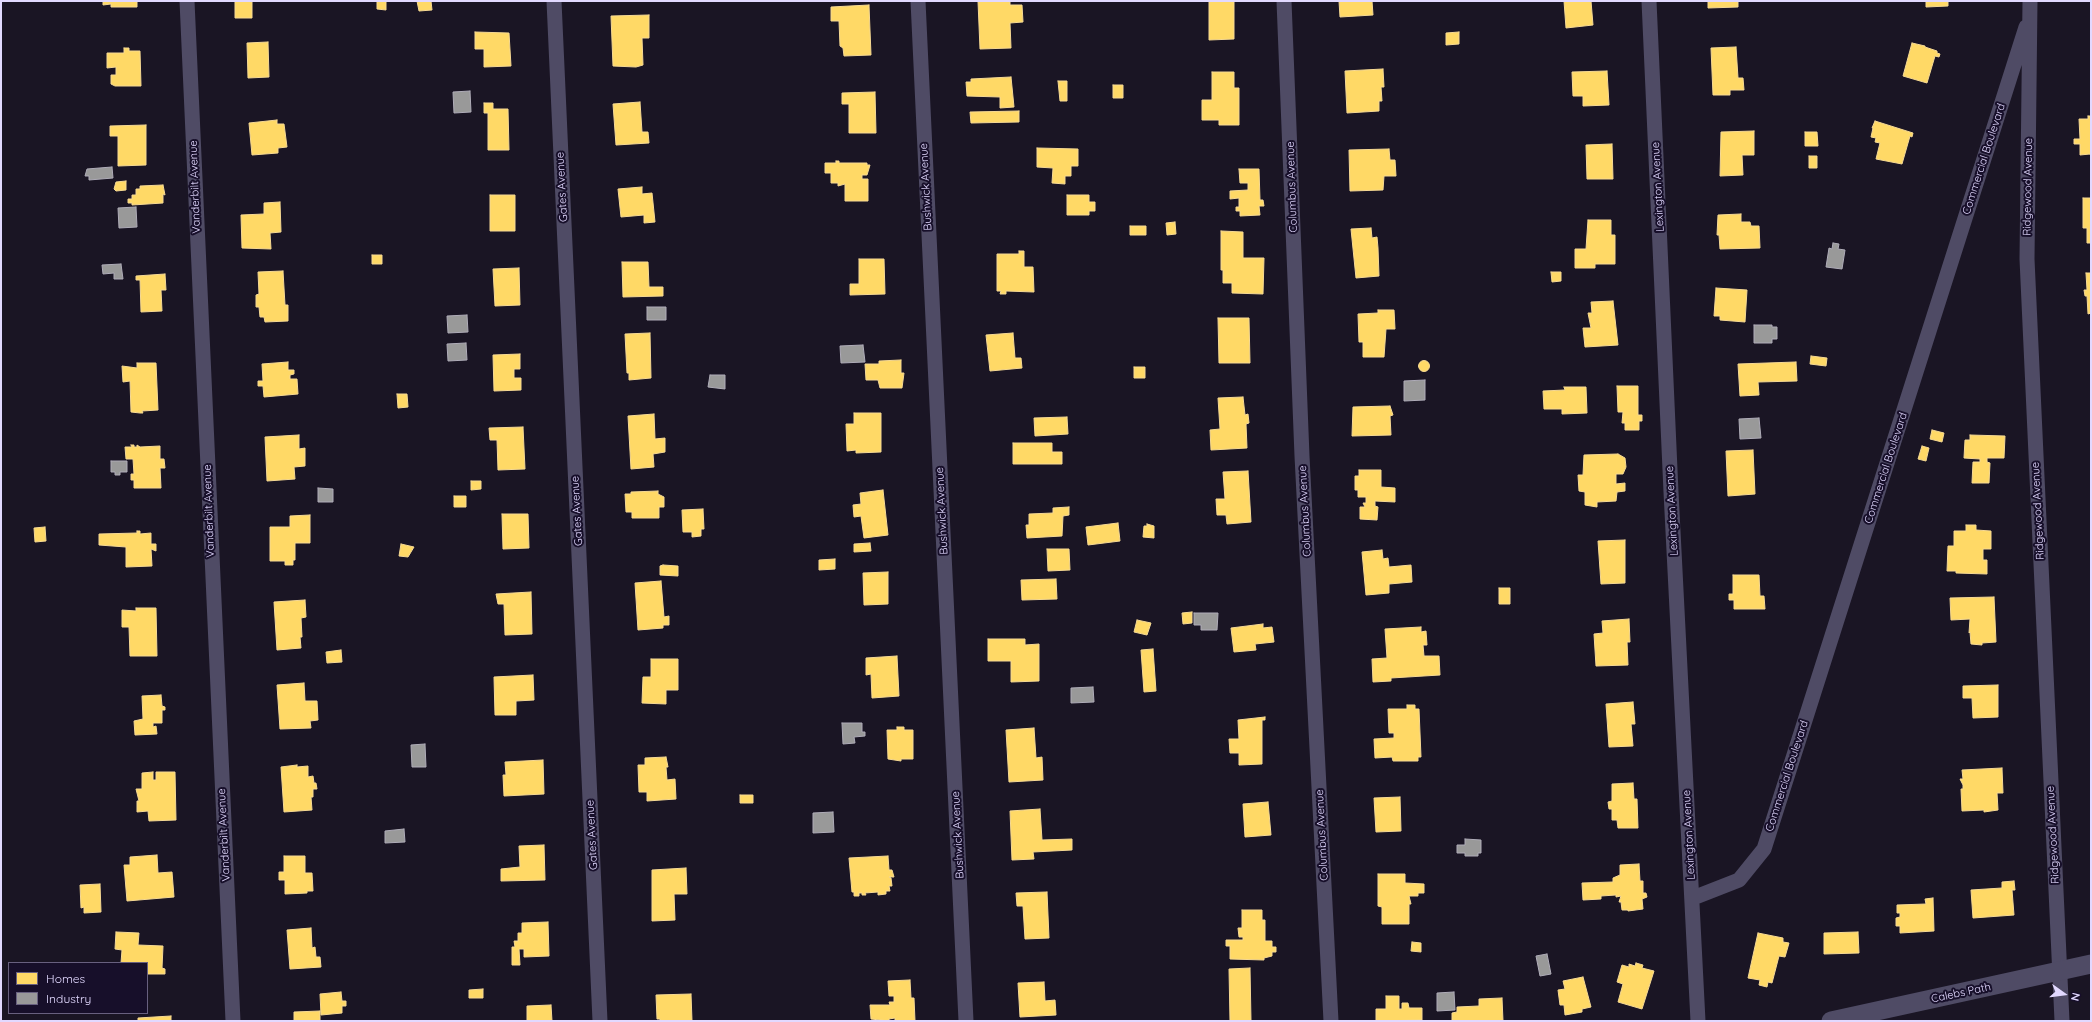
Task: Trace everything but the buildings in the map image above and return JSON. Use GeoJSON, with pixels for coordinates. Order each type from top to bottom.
{"type":"FeatureCollection","features":[{"type":"Feature","properties":{"kind":"street","name":"Vanderbilt Avenue"},"geometry":{"type":"LineString","coordinates":[[187,1],[233,1021]]}},
{"type":"Feature","properties":{"kind":"street","name":"Gates Avenue"},"geometry":{"type":"LineString","coordinates":[[554,1],[600,1021]]}},
{"type":"Feature","properties":{"kind":"street","name":"Bushwick Avenue"},"geometry":{"type":"LineString","coordinates":[[918,1],[966,1021]]}},
{"type":"Feature","properties":{"kind":"street","name":"Columbus Avenue"},"geometry":{"type":"LineString","coordinates":[[1284,1],[1302,456],[1331,1021]]}},
{"type":"Feature","properties":{"kind":"street","name":"Lexington Avenue"},"geometry":{"type":"LineString","coordinates":[[1649,1],[1671,492],[1693,898],[1698,1021]]}},
{"type":"Feature","properties":{"kind":"street","name":"Commercial Boulevard"},"geometry":{"type":"LineString","coordinates":[[1693,898],[1739,880],[1764,849],[2032,5]]}},
{"type":"Feature","properties":{"kind":"street","name":"Ridgewood Avenue"},"geometry":{"type":"LineString","coordinates":[[2032,5],[2027,260],[2062,1021]]}},
{"type":"Feature","properties":{"kind":"street","name":"Calebs Path"},"geometry":{"type":"LineString","coordinates":[[1831,1021],[2091,964]]}}]}
